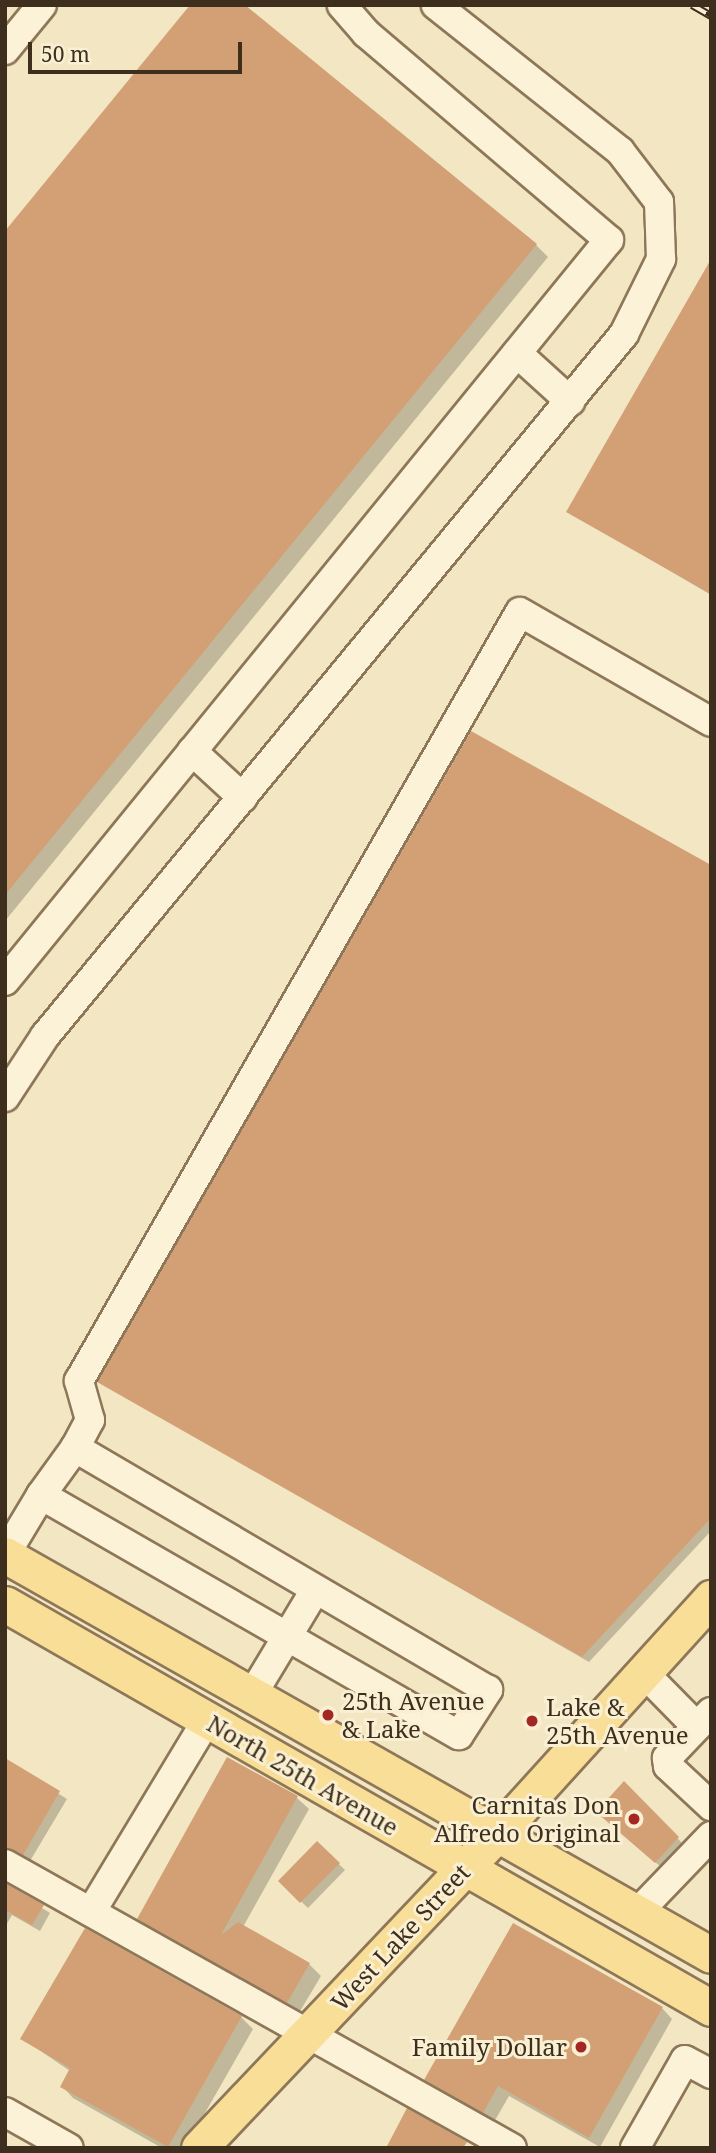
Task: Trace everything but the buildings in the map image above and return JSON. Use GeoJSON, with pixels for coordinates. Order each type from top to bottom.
{"type":"FeatureCollection","features":[{"type":"Feature","properties":{"kind":"main road","name":"North 25th Avenue"},"geometry":{"type":"LineString","coordinates":[[5,1555],[711,1955]]}},
{"type":"Feature","properties":{"kind":"main road","name":"West Lake Street"},"geometry":{"type":"LineString","coordinates":[[199,2148],[498,1834],[642,1671],[711,1598]]}},
{"type":"Feature","properties":{"kind":"main road","name":"North 25th Avenue"},"geometry":{"type":"LineString","coordinates":[[5,1604],[711,2008]]}},
{"type":"Feature","properties":{"kind":"street"},"geometry":{"type":"LineString","coordinates":[[5,50],[42,5]]}},
{"type":"Feature","properties":{"kind":"street"},"geometry":{"type":"LineString","coordinates":[[5,981],[609,240],[366,33],[342,5]]}},
{"type":"Feature","properties":{"kind":"street"},"geometry":{"type":"LineString","coordinates":[[5,1097],[45,1036],[624,334],[661,259],[659,202],[620,151],[436,5]]}},
{"type":"Feature","properties":{"kind":"street"},"geometry":{"type":"LineString","coordinates":[[517,353],[570,401]]}},
{"type":"Feature","properties":{"kind":"street"},"geometry":{"type":"LineString","coordinates":[[5,1555],[41,1495],[75,1448],[90,1420],[79,1381],[520,612],[711,722]]}},
{"type":"Feature","properties":{"kind":"street"},"geometry":{"type":"LineString","coordinates":[[192,751],[243,798]]}},
{"type":"Feature","properties":{"kind":"street"},"geometry":{"type":"LineString","coordinates":[[41,1495],[459,1735],[488,1690],[75,1448]]}},
{"type":"Feature","properties":{"kind":"street"},"geometry":{"type":"LineString","coordinates":[[252,1695],[315,1590]]}},
{"type":"Feature","properties":{"kind":"street"},"geometry":{"type":"LineString","coordinates":[[642,1671],[704,1719],[667,1758],[668,1766],[711,1806]]}},
{"type":"Feature","properties":{"kind":"street"},"geometry":{"type":"LineString","coordinates":[[91,1912],[207,1720]]}},
{"type":"Feature","properties":{"kind":"street"},"geometry":{"type":"LineString","coordinates":[[637,1913],[711,1836]]}},
{"type":"Feature","properties":{"kind":"street"},"geometry":{"type":"LineString","coordinates":[[5,1864],[512,2148]]}},
{"type":"Feature","properties":{"kind":"street"},"geometry":{"type":"LineString","coordinates":[[635,2148],[685,2060],[711,2074]]}},
{"type":"Feature","properties":{"kind":"street"},"geometry":{"type":"LineString","coordinates":[[5,2112],[69,2148]]}},
{"type":"Feature","properties":{"kind":"railway"},"geometry":{"type":"LineString","coordinates":[[692,5],[711,16]]}},
{"type":"Feature","properties":{"kind":"place","name":"25th Avenue & Lake"},"geometry":{"type":"Point","coordinates":[328,1715]}},
{"type":"Feature","properties":{"kind":"place","name":"Lake & 25th Avenue"},"geometry":{"type":"Point","coordinates":[532,1721]}},
{"type":"Feature","properties":{"kind":"place","name":"Carnitas Don Alfredo Original"},"geometry":{"type":"Point","coordinates":[634,1819]}},
{"type":"Feature","properties":{"kind":"place","name":"Family Dollar"},"geometry":{"type":"Point","coordinates":[581,2047]}}]}
